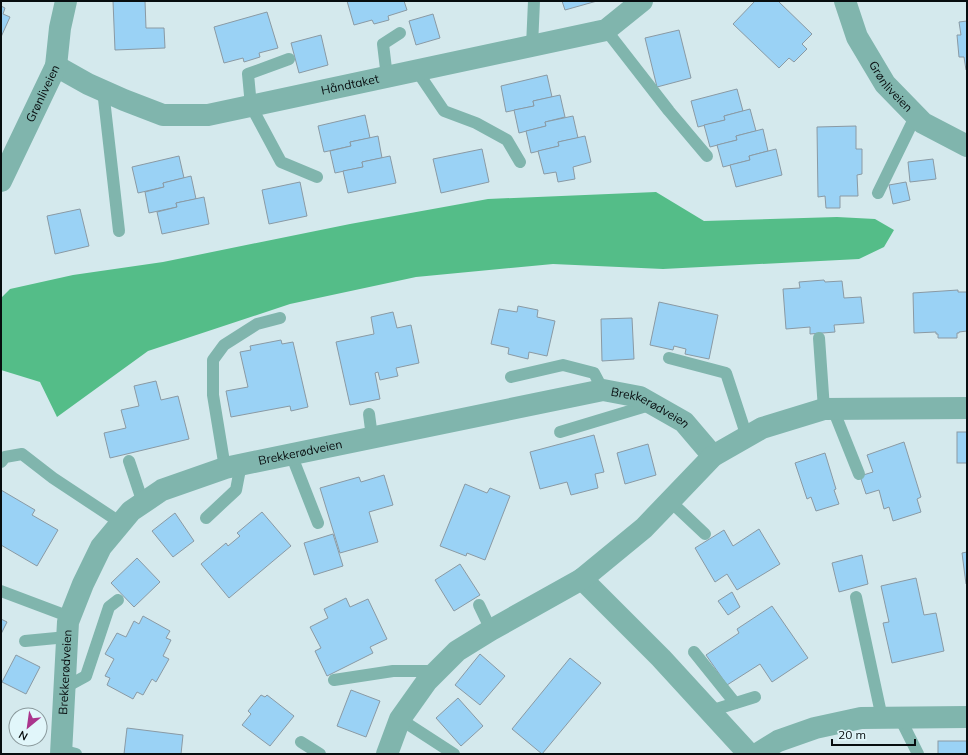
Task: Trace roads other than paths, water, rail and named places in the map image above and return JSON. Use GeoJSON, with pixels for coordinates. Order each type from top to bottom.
{"type":"FeatureCollection","features":[{"type":"Feature","properties":{"kind":"street","name":"Grønliveien"},"geometry":{"type":"LineString","coordinates":[[2,178],[56,66],[60,28],[66,1]]}},
{"type":"Feature","properties":{"kind":"street","name":"Håndtaket"},"geometry":{"type":"LineString","coordinates":[[56,66],[88,84],[163,115],[208,115],[606,30],[642,1]]}},
{"type":"Feature","properties":{"kind":"street","name":"Grønliveien"},"geometry":{"type":"LineString","coordinates":[[846,1],[857,37],[885,84],[923,123],[967,146]]}},
{"type":"Feature","properties":{"kind":"street","name":"Brekkerødveien"},"geometry":{"type":"LineString","coordinates":[[66,753],[64,688],[69,627],[83,584],[101,547],[130,511],[162,490],[233,466],[603,390],[640,397],[684,422],[713,456]]}},
{"type":"Feature","properties":{"kind":"street"},"geometry":{"type":"LineString","coordinates":[[387,754],[400,719],[427,681],[457,651],[491,630],[582,579],[644,528],[713,456],[762,428],[829,409],[967,408]]}},
{"type":"Feature","properties":{"kind":"street"},"geometry":{"type":"LineString","coordinates":[[582,579],[661,658],[749,754]]}},
{"type":"Feature","properties":{"kind":"street"},"geometry":{"type":"LineString","coordinates":[[757,754],[778,741],[815,728],[862,718],[967,718]]}},
{"type":"Feature","properties":{"kind":"lane"},"geometry":{"type":"LineString","coordinates":[[532,46],[534,1]]}},
{"type":"Feature","properties":{"kind":"lane"},"geometry":{"type":"LineString","coordinates":[[606,30],[669,111],[707,156]]}},
{"type":"Feature","properties":{"kind":"lane"},"geometry":{"type":"LineString","coordinates":[[387,77],[383,44],[400,32]]}},
{"type":"Feature","properties":{"kind":"lane"},"geometry":{"type":"LineString","coordinates":[[289,59],[248,74],[251,106],[281,162],[317,177]]}},
{"type":"Feature","properties":{"kind":"lane"},"geometry":{"type":"LineString","coordinates":[[417,71],[444,111],[476,123],[508,140],[520,162]]}},
{"type":"Feature","properties":{"kind":"lane"},"geometry":{"type":"LineString","coordinates":[[103,90],[119,230]]}},
{"type":"Feature","properties":{"kind":"lane"},"geometry":{"type":"LineString","coordinates":[[878,193],[916,115]]}},
{"type":"Feature","properties":{"kind":"lane"},"geometry":{"type":"LineString","coordinates":[[206,518],[236,490],[233,466],[212,395],[213,360],[224,345],[257,324],[280,318]]}},
{"type":"Feature","properties":{"kind":"lane"},"geometry":{"type":"LineString","coordinates":[[819,338],[829,409],[859,474]]}},
{"type":"Feature","properties":{"kind":"lane"},"geometry":{"type":"LineString","coordinates":[[669,358],[726,373],[747,437]]}},
{"type":"Feature","properties":{"kind":"lane"},"geometry":{"type":"LineString","coordinates":[[511,377],[563,365],[594,373],[603,390]]}},
{"type":"Feature","properties":{"kind":"lane"},"geometry":{"type":"LineString","coordinates":[[560,432],[653,404]]}},
{"type":"Feature","properties":{"kind":"lane"},"geometry":{"type":"LineString","coordinates":[[369,414],[372,437]]}},
{"type":"Feature","properties":{"kind":"lane"},"geometry":{"type":"LineString","coordinates":[[1,462],[5,457],[22,454],[53,478],[121,523]]}},
{"type":"Feature","properties":{"kind":"lane"},"geometry":{"type":"LineString","coordinates":[[291,454],[318,523]]}},
{"type":"Feature","properties":{"kind":"lane"},"geometry":{"type":"LineString","coordinates":[[128,461],[143,503]]}},
{"type":"Feature","properties":{"kind":"lane"},"geometry":{"type":"LineString","coordinates":[[670,501],[705,534]]}},
{"type":"Feature","properties":{"kind":"lane"},"geometry":{"type":"LineString","coordinates":[[1,591],[69,627]]}},
{"type":"Feature","properties":{"kind":"lane"},"geometry":{"type":"LineString","coordinates":[[856,597],[891,718],[918,754]]}},
{"type":"Feature","properties":{"kind":"lane"},"geometry":{"type":"LineString","coordinates":[[64,688],[86,676],[110,607],[118,600]]}},
{"type":"Feature","properties":{"kind":"lane"},"geometry":{"type":"LineString","coordinates":[[479,605],[491,630]]}},
{"type":"Feature","properties":{"kind":"lane"},"geometry":{"type":"LineString","coordinates":[[25,641],[69,627]]}},
{"type":"Feature","properties":{"kind":"lane"},"geometry":{"type":"LineString","coordinates":[[694,652],[735,703]]}},
{"type":"Feature","properties":{"kind":"lane"},"geometry":{"type":"LineString","coordinates":[[334,680],[393,671],[438,671]]}},
{"type":"Feature","properties":{"kind":"lane"},"geometry":{"type":"LineString","coordinates":[[710,711],[754,697]]}},
{"type":"Feature","properties":{"kind":"lane"},"geometry":{"type":"LineString","coordinates":[[400,719],[454,754]]}},
{"type":"Feature","properties":{"kind":"lane"},"geometry":{"type":"LineString","coordinates":[[302,742],[320,754]]}}]}
